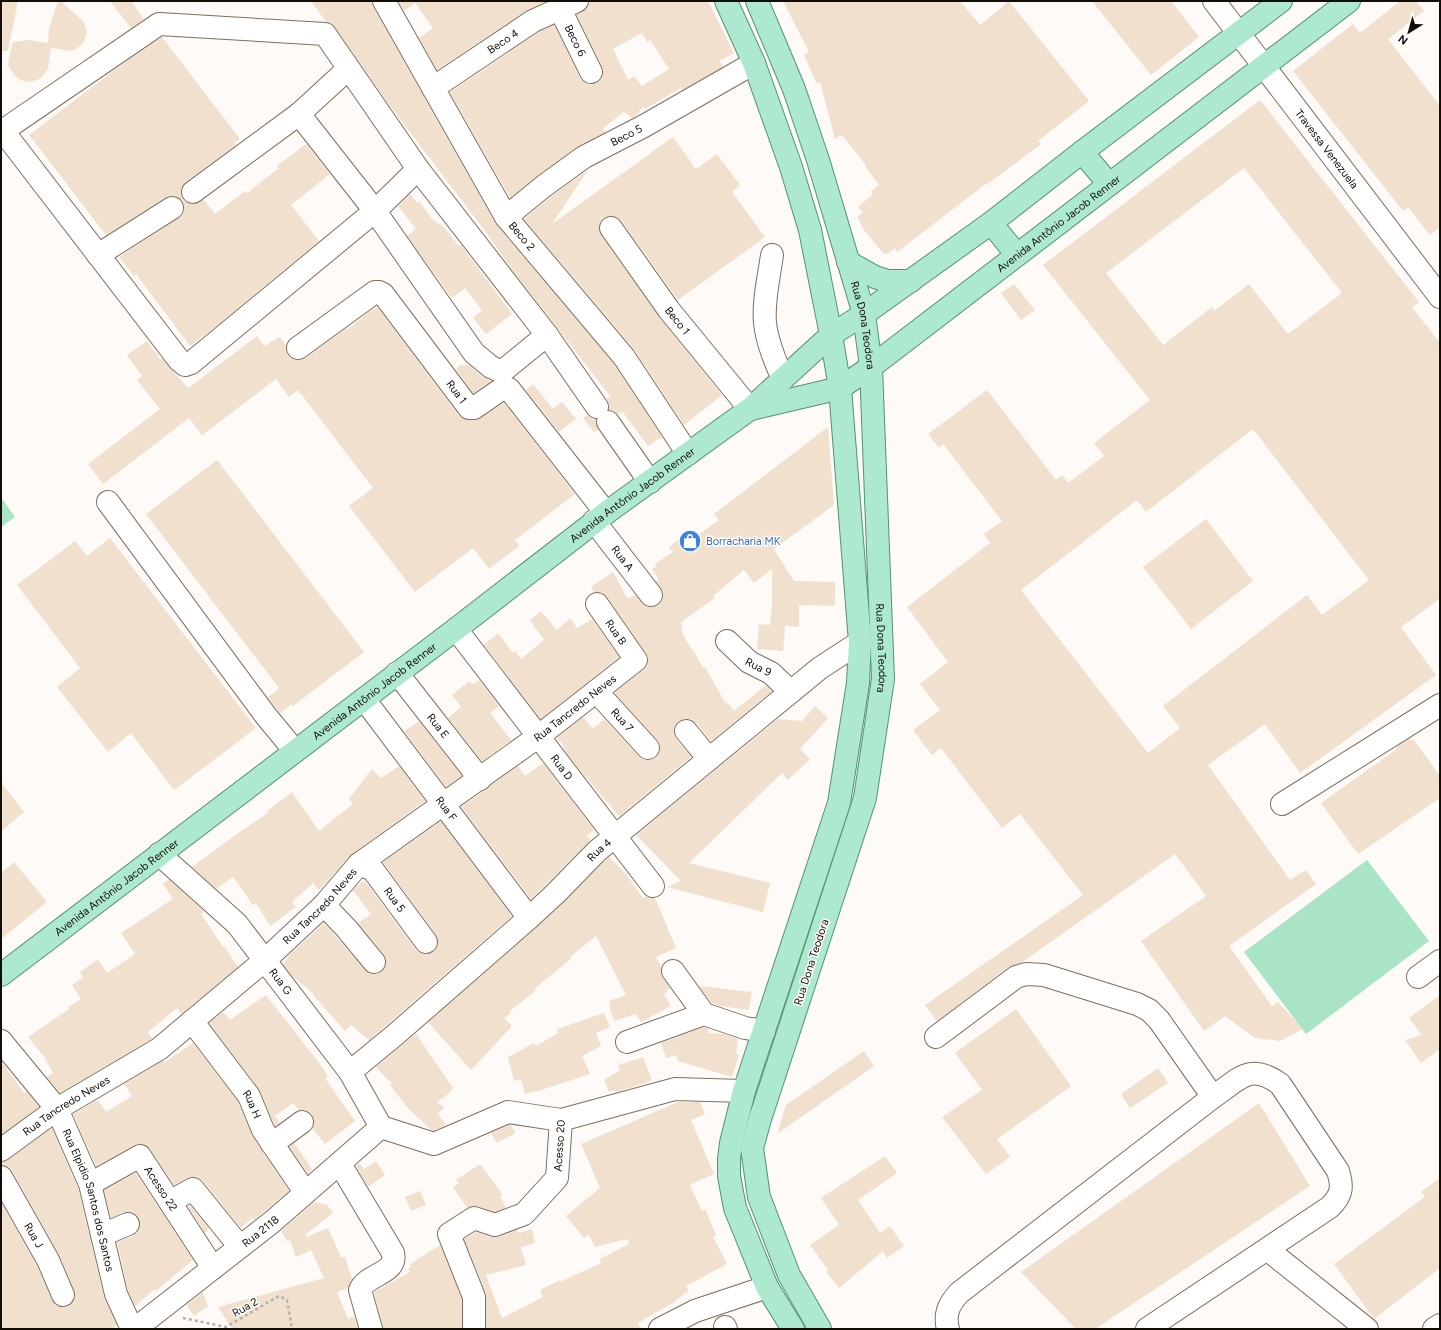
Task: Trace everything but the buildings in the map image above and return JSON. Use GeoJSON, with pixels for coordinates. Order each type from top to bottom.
{"type":"FeatureCollection","features":[{"type":"Feature","properties":{"kind":"main road","name":"Rua Dona Teodora"},"geometry":{"type":"LineString","coordinates":[[726,1],[754,63],[791,167],[810,230],[840,388],[860,642],[858,683],[839,803],[744,1091],[731,1143],[729,1176],[735,1208],[767,1287],[793,1329]]}},
{"type":"Feature","properties":{"kind":"main road","name":"Rua Dona Teodora"},"geometry":{"type":"LineString","coordinates":[[757,1],[794,89],[818,160],[864,314],[870,367],[884,679],[865,798],[760,1119],[752,1148],[759,1197],[788,1275],[820,1329]]}},
{"type":"Feature","properties":{"kind":"main road","name":"Avenida Antônio Jacob Renner"},"geometry":{"type":"LineString","coordinates":[[4,967],[159,854],[456,629],[600,517],[750,409],[831,335],[864,314],[991,223],[1281,1]]}},
{"type":"Feature","properties":{"kind":"main road","name":"Avenida Antônio Jacob Renner"},"geometry":{"type":"LineString","coordinates":[[750,409],[840,388],[870,367],[1349,1]]}},
{"type":"Feature","properties":{"kind":"main road"},"geometry":{"type":"LineString","coordinates":[[1082,152],[1109,184]]}},
{"type":"Feature","properties":{"kind":"main road"},"geometry":{"type":"LineString","coordinates":[[791,167],[818,160]]}},
{"type":"Feature","properties":{"kind":"main road"},"geometry":{"type":"LineString","coordinates":[[991,223],[1016,255]]}},
{"type":"Feature","properties":{"kind":"main road"},"geometry":{"type":"LineString","coordinates":[[848,262],[865,272],[887,281],[911,281]]}},
{"type":"Feature","properties":{"kind":"street","name":"Beco 2"},"geometry":{"type":"LineString","coordinates":[[384,1],[506,217],[624,357],[688,454]]}},
{"type":"Feature","properties":{"kind":"street","name":"Travessa Venezuela"},"geometry":{"type":"LineString","coordinates":[[1214,1],[1440,297]]}},
{"type":"Feature","properties":{"kind":"street","name":"Beco 4"},"geometry":{"type":"LineString","coordinates":[[433,88],[533,21],[569,5]]}},
{"type":"Feature","properties":{"kind":"street","name":"Beco 6"},"geometry":{"type":"LineString","coordinates":[[569,5],[591,72]]}},
{"type":"Feature","properties":{"kind":"street"},"geometry":{"type":"LineString","coordinates":[[418,169],[375,211],[188,365],[182,364],[2,132],[159,24],[322,33],[328,37],[418,169],[547,335],[650,482]]}},
{"type":"Feature","properties":{"kind":"street","name":"Beco 5"},"geometry":{"type":"LineString","coordinates":[[506,217],[544,186],[584,157],[644,126],[754,63]]}},
{"type":"Feature","properties":{"kind":"street"},"geometry":{"type":"LineString","coordinates":[[193,192],[299,114],[348,68]]}},
{"type":"Feature","properties":{"kind":"street"},"geometry":{"type":"LineString","coordinates":[[299,114],[375,211],[474,354],[491,367],[498,370],[504,370],[547,335]]}},
{"type":"Feature","properties":{"kind":"street"},"geometry":{"type":"LineString","coordinates":[[98,255],[172,208]]}},
{"type":"Feature","properties":{"kind":"street","name":"Beco 1"},"geometry":{"type":"LineString","coordinates":[[611,228],[669,310],[750,409]]}},
{"type":"Feature","properties":{"kind":"street"},"geometry":{"type":"LineString","coordinates":[[772,255],[765,309],[765,324],[771,352],[783,379]]}},
{"type":"Feature","properties":{"kind":"street","name":"Rua 1"},"geometry":{"type":"LineString","coordinates":[[298,348],[376,292],[381,293],[469,408],[474,408],[503,388],[509,389],[600,517]]}},
{"type":"Feature","properties":{"kind":"street"},"geometry":{"type":"LineString","coordinates":[[108,502],[266,716],[295,751]]}},
{"type":"Feature","properties":{"kind":"street","name":"Rua A"},"geometry":{"type":"LineString","coordinates":[[600,517],[651,595]]}},
{"type":"Feature","properties":{"kind":"street","name":"Rua B"},"geometry":{"type":"LineString","coordinates":[[596,604],[636,660]]}},
{"type":"Feature","properties":{"kind":"street","name":"Rua D"},"geometry":{"type":"LineString","coordinates":[[456,629],[653,886]]}},
{"type":"Feature","properties":{"kind":"street","name":"Rua 9"},"geometry":{"type":"LineString","coordinates":[[728,641],[749,662],[771,673],[791,692]]}},
{"type":"Feature","properties":{"kind":"street","name":"Rua 4"},"geometry":{"type":"LineString","coordinates":[[350,1072],[395,1035],[529,918],[597,851],[820,668],[860,642]]}},
{"type":"Feature","properties":{"kind":"street","name":"Rua Tancredo Neves"},"geometry":{"type":"LineString","coordinates":[[1,1150],[57,1109],[159,1049],[264,961],[324,904],[359,864],[539,736],[636,660]]}},
{"type":"Feature","properties":{"kind":"street","name":"Rua E"},"geometry":{"type":"LineString","coordinates":[[397,673],[480,779]]}},
{"type":"Feature","properties":{"kind":"street","name":"Rua 7"},"geometry":{"type":"LineString","coordinates":[[596,691],[648,748]]}},
{"type":"Feature","properties":{"kind":"street","name":"Rua F"},"geometry":{"type":"LineString","coordinates":[[364,699],[529,918]]}},
{"type":"Feature","properties":{"kind":"street"},"geometry":{"type":"LineString","coordinates":[[1282,804],[1440,705]]}},
{"type":"Feature","properties":{"kind":"street"},"geometry":{"type":"LineString","coordinates":[[686,731],[709,759]]}},
{"type":"Feature","properties":{"kind":"street","name":"Rua G"},"geometry":{"type":"LineString","coordinates":[[159,854],[237,924],[350,1072],[381,1127]]}},
{"type":"Feature","properties":{"kind":"street","name":"Rua 5"},"geometry":{"type":"LineString","coordinates":[[359,864],[372,870],[426,942]]}},
{"type":"Feature","properties":{"kind":"street"},"geometry":{"type":"LineString","coordinates":[[324,904],[374,962]]}},
{"type":"Feature","properties":{"kind":"street"},"geometry":{"type":"LineString","coordinates":[[1418,977],[1440,961]]}},
{"type":"Feature","properties":{"kind":"street"},"geometry":{"type":"LineString","coordinates":[[673,970],[704,1014],[745,1028],[764,1031]]}},
{"type":"Feature","properties":{"kind":"street"},"geometry":{"type":"LineString","coordinates":[[936,1037],[1016,977],[1026,974],[1044,975],[1137,1004],[1149,1010],[1159,1020],[1213,1097]]}},
{"type":"Feature","properties":{"kind":"street"},"geometry":{"type":"LineString","coordinates":[[627,1042],[704,1014]]}},
{"type":"Feature","properties":{"kind":"street","name":"Rua H"},"geometry":{"type":"LineString","coordinates":[[192,1021],[249,1096],[263,1130],[305,1192]]}},
{"type":"Feature","properties":{"kind":"street","name":"Rua Elpidio Santos dos Santos"},"geometry":{"type":"LineString","coordinates":[[1,1041],[57,1109],[90,1184],[116,1294],[132,1329]]}},
{"type":"Feature","properties":{"kind":"street"},"geometry":{"type":"LineString","coordinates":[[948,1329],[946,1320],[948,1310],[951,1301],[959,1293],[1213,1097],[1247,1074],[1256,1073],[1269,1076],[1280,1084],[1338,1171],[1341,1181],[1341,1192],[1337,1200],[1330,1208],[1147,1329]]}},
{"type":"Feature","properties":{"kind":"street","name":"Acesso 20"},"geometry":{"type":"LineString","coordinates":[[474,1329],[474,1297],[449,1234],[474,1218],[495,1225],[524,1214],[557,1178],[561,1120],[675,1089],[744,1091]]}},
{"type":"Feature","properties":{"kind":"street"},"geometry":{"type":"LineString","coordinates":[[381,1127],[434,1144],[508,1112],[561,1120]]}},
{"type":"Feature","properties":{"kind":"street"},"geometry":{"type":"LineString","coordinates":[[272,1144],[302,1122]]}},
{"type":"Feature","properties":{"kind":"street","name":"Rua 2118"},"geometry":{"type":"LineString","coordinates":[[136,1329],[272,1222],[381,1127]]}},
{"type":"Feature","properties":{"kind":"street","name":"Acesso 22"},"geometry":{"type":"LineString","coordinates":[[90,1184],[140,1156],[213,1268]]}},
{"type":"Feature","properties":{"kind":"street"},"geometry":{"type":"LineString","coordinates":[[340,1164],[393,1253],[393,1264],[389,1268],[365,1282],[360,1290],[360,1295],[371,1329]]}},
{"type":"Feature","properties":{"kind":"street","name":"Rua J"},"geometry":{"type":"LineString","coordinates":[[1,1177],[48,1260],[63,1294]]}},
{"type":"Feature","properties":{"kind":"street"},"geometry":{"type":"LineString","coordinates":[[170,1201],[193,1189],[240,1246]]}},
{"type":"Feature","properties":{"kind":"street"},"geometry":{"type":"LineString","coordinates":[[102,1235],[128,1224]]}},
{"type":"Feature","properties":{"kind":"street"},"geometry":{"type":"LineString","coordinates":[[1268,1250],[1367,1329]]}},
{"type":"Feature","properties":{"kind":"street"},"geometry":{"type":"LineString","coordinates":[[660,1329],[695,1311],[767,1287]]}},
{"type":"Feature","properties":{"kind":"street"},"geometry":{"type":"LineString","coordinates":[[1434,1329],[1440,1325]]}},
{"type":"Feature","properties":{"kind":"path","name":"Rua 2"},"geometry":{"type":"LineString","coordinates":[[157,1312],[226,1327],[279,1296],[287,1300],[292,1329]]}},
{"type":"Feature","properties":{"kind":"green space"},"geometry":{"type":"Polygon","coordinates":[[[1,497],[15,517],[1,527],[1,497]]]}},
{"type":"Feature","properties":{"kind":"green space"},"geometry":{"type":"Polygon","coordinates":[[[1367,860],[1429,941],[1306,1034],[1244,952],[1367,860]]]}},
{"type":"Feature","properties":{"kind":"place","name":"Borracharia MK"},"geometry":{"type":"Point","coordinates":[690,541]}}]}
